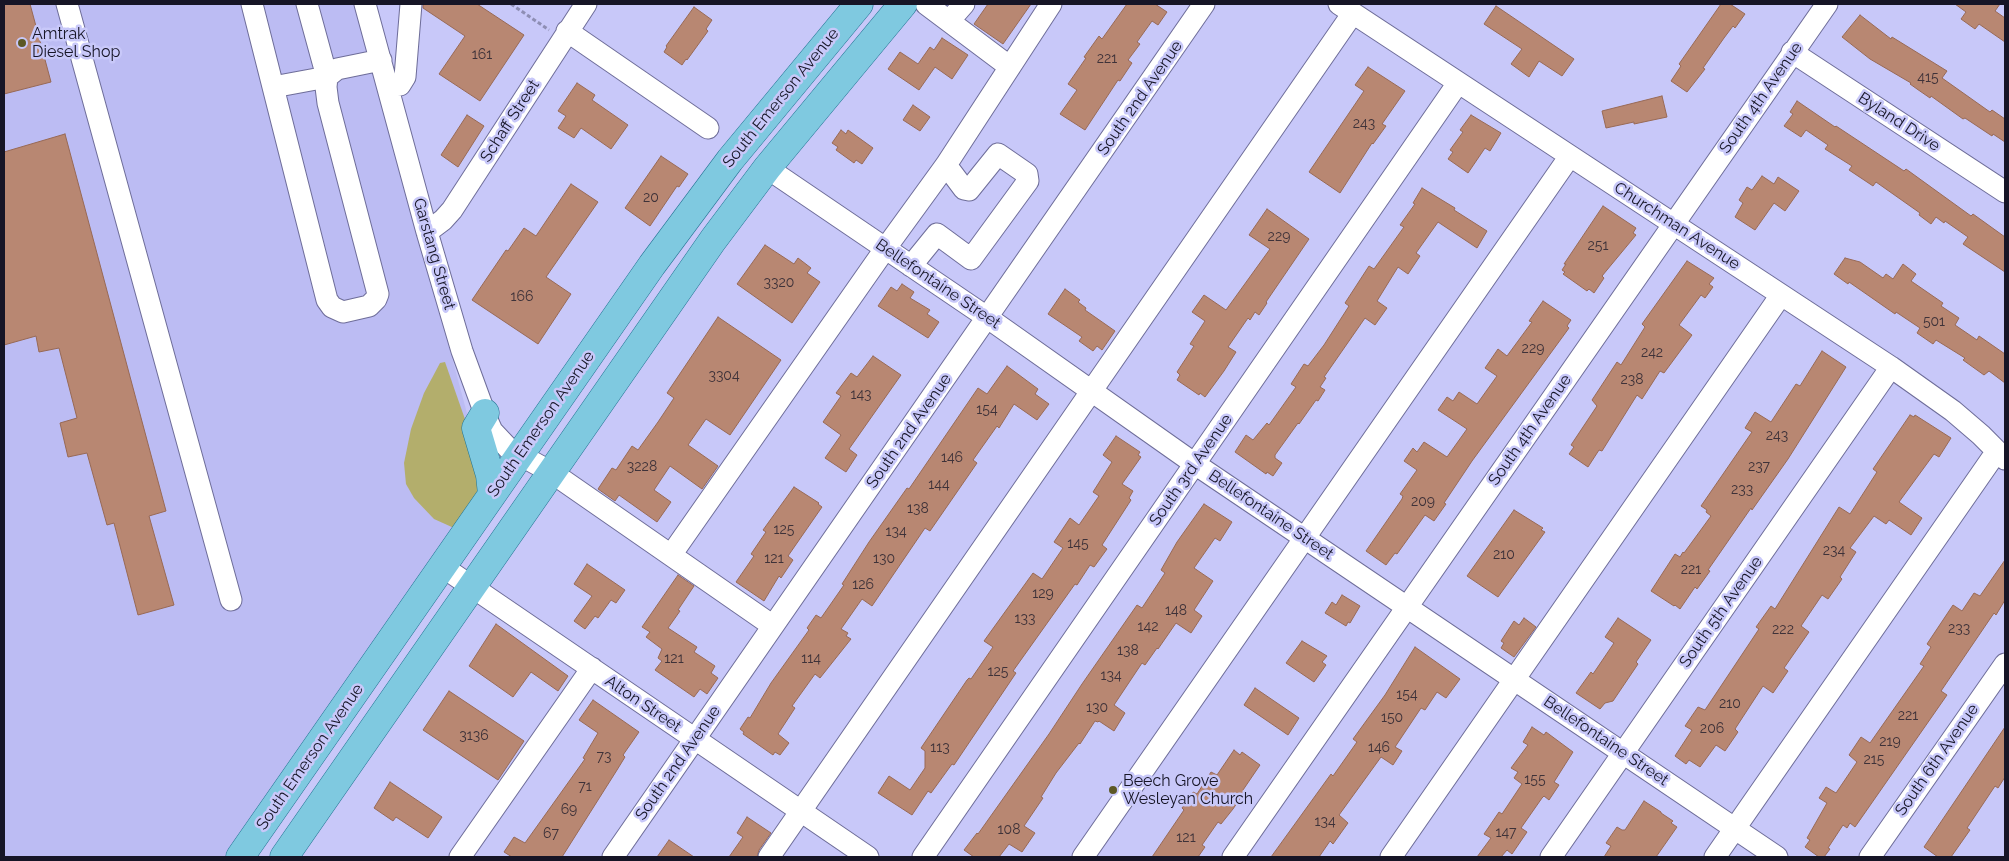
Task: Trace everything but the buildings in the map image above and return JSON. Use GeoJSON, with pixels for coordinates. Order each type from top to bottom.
{"type":"FeatureCollection","features":[{"type":"Feature","properties":{"kind":"main road","name":"South Emerson Avenue"},"geometry":{"type":"LineString","coordinates":[[240,857],[443,567],[518,454],[652,265],[730,160],[859,4]]}},
{"type":"Feature","properties":{"kind":"main road","name":"South Emerson Avenue"},"geometry":{"type":"LineString","coordinates":[[284,857],[713,240],[768,168],[903,4]]}},
{"type":"Feature","properties":{"kind":"main road"},"geometry":{"type":"LineString","coordinates":[[485,413],[476,428],[490,475],[492,494]]}},
{"type":"Feature","properties":{"kind":"street"},"geometry":{"type":"LineString","coordinates":[[67,4],[231,600]]}},
{"type":"Feature","properties":{"kind":"street"},"geometry":{"type":"LineString","coordinates":[[252,4],[327,300],[332,307],[344,312],[369,306],[378,294],[328,103],[327,77],[307,4]]}},
{"type":"Feature","properties":{"kind":"street","name":"Garstang Street"},"geometry":{"type":"LineString","coordinates":[[365,4],[427,232],[462,351],[488,422],[500,441],[509,450],[551,472],[774,626]]}},
{"type":"Feature","properties":{"kind":"street"},"geometry":{"type":"LineString","coordinates":[[388,86],[400,85],[405,77],[411,4]]}},
{"type":"Feature","properties":{"kind":"street","name":"Schaff Street"},"geometry":{"type":"LineString","coordinates":[[427,232],[443,220],[452,210],[522,104],[564,35],[586,4]]}},
{"type":"Feature","properties":{"kind":"street"},"geometry":{"type":"LineString","coordinates":[[926,4],[1010,67]]}},
{"type":"Feature","properties":{"kind":"street"},"geometry":{"type":"LineString","coordinates":[[949,21],[964,4]]}},
{"type":"Feature","properties":{"kind":"street"},"geometry":{"type":"LineString","coordinates":[[671,555],[946,165],[1051,4]]}},
{"type":"Feature","properties":{"kind":"street","name":"South 2nd Avenue"},"geometry":{"type":"LineString","coordinates":[[613,857],[1204,4]]}},
{"type":"Feature","properties":{"kind":"street","name":"South 4th Avenue"},"geometry":{"type":"LineString","coordinates":[[1233,857],[1827,4]]}},
{"type":"Feature","properties":{"kind":"street"},"geometry":{"type":"LineString","coordinates":[[769,857],[1092,391],[1346,8]]}},
{"type":"Feature","properties":{"kind":"street","name":"Churchman Avenue"},"geometry":{"type":"LineString","coordinates":[[1346,8],[1891,366],[1953,411],[2001,455]]}},
{"type":"Feature","properties":{"kind":"street"},"geometry":{"type":"LineString","coordinates":[[564,35],[708,128]]}},
{"type":"Feature","properties":{"kind":"street","name":"Byland Drive"},"geometry":{"type":"LineString","coordinates":[[1792,52],[2005,192]]}},
{"type":"Feature","properties":{"kind":"street"},"geometry":{"type":"LineString","coordinates":[[273,86],[327,77],[337,69],[381,60]]}},
{"type":"Feature","properties":{"kind":"street","name":"South 3rd Avenue"},"geometry":{"type":"LineString","coordinates":[[923,857],[1458,83]]}},
{"type":"Feature","properties":{"kind":"street"},"geometry":{"type":"LineString","coordinates":[[911,266],[937,234],[971,259],[1028,181],[1026,174],[998,154],[969,190],[964,189],[946,165]]}},
{"type":"Feature","properties":{"kind":"street"},"geometry":{"type":"LineString","coordinates":[[1083,857],[1570,156]]}},
{"type":"Feature","properties":{"kind":"street","name":"Bellefontaine Street"},"geometry":{"type":"LineString","coordinates":[[768,168],[988,318],[1195,464],[1777,857]]}},
{"type":"Feature","properties":{"kind":"street"},"geometry":{"type":"LineString","coordinates":[[1391,857],[1782,295]]}},
{"type":"Feature","properties":{"kind":"street","name":"South 5th Avenue"},"geometry":{"type":"LineString","coordinates":[[1552,857],[1891,366]]}},
{"type":"Feature","properties":{"kind":"street"},"geometry":{"type":"LineString","coordinates":[[1715,857],[2001,455]]}},
{"type":"Feature","properties":{"kind":"street","name":"Alton Street"},"geometry":{"type":"LineString","coordinates":[[443,567],[868,857]]}},
{"type":"Feature","properties":{"kind":"street","name":"South 6th Avenue"},"geometry":{"type":"LineString","coordinates":[[1870,857],[2005,664]]}},
{"type":"Feature","properties":{"kind":"street"},"geometry":{"type":"LineString","coordinates":[[460,857],[592,668]]}},
{"type":"Feature","properties":{"kind":"path"},"geometry":{"type":"LineString","coordinates":[[511,4],[564,35]]}},
{"type":"Feature","properties":{"kind":"shaded area"},"geometry":{"type":"Polygon","coordinates":[[[4,4],[357,4],[486,484],[230,857],[4,857],[4,4]]]}},
{"type":"Feature","properties":{"kind":"shaded area"},"geometry":{"type":"Polygon","coordinates":[[[445,362],[467,425],[484,484],[454,528],[434,519],[414,498],[406,484],[404,463],[411,429],[424,393],[440,363],[445,362]]]}},
{"type":"Feature","properties":{"kind":"place","name":"Amtrak Diesel Shop"},"geometry":{"type":"Point","coordinates":[22,43]}},
{"type":"Feature","properties":{"kind":"place","name":"Beech Grove Wesleyan Church"},"geometry":{"type":"Point","coordinates":[1113,790]}}]}
